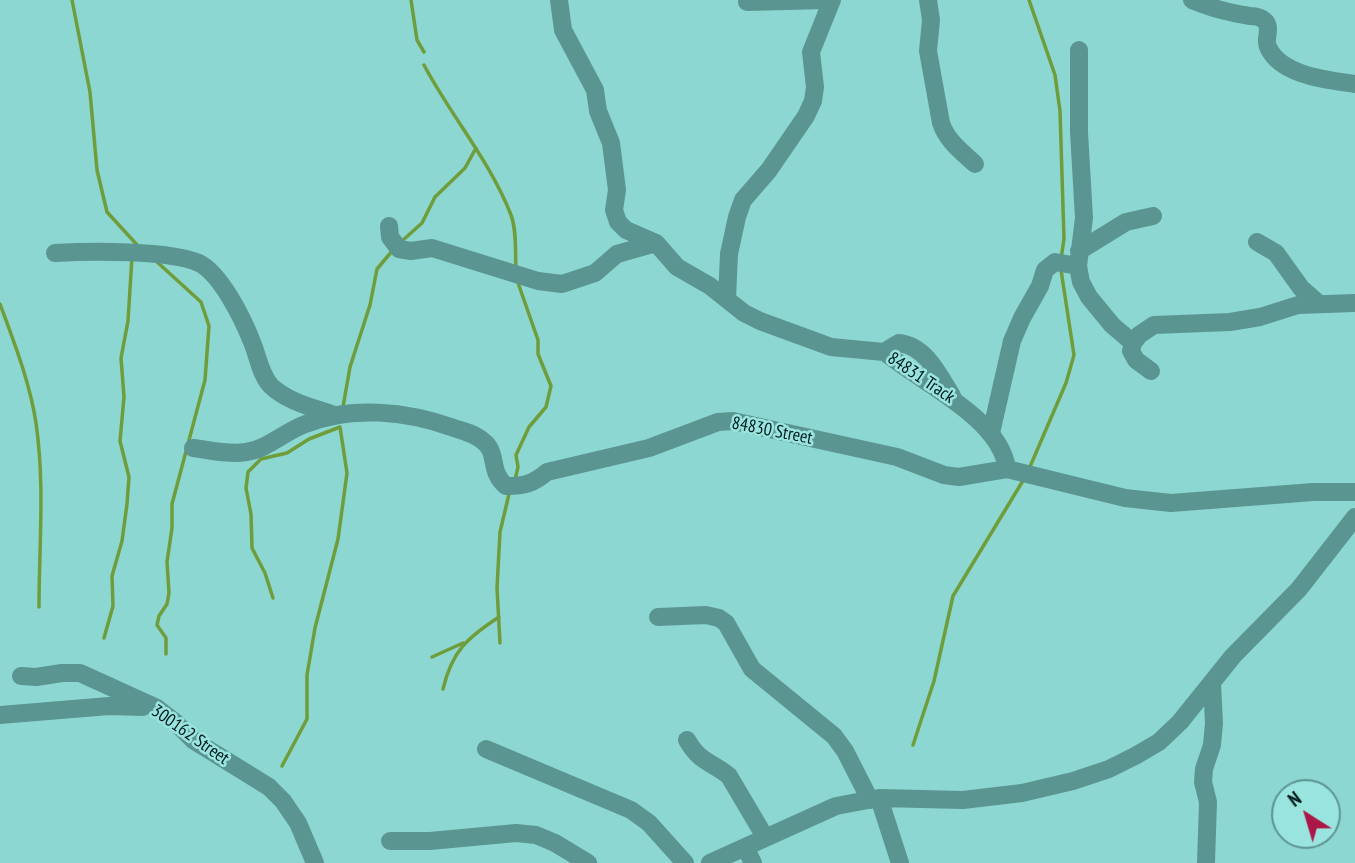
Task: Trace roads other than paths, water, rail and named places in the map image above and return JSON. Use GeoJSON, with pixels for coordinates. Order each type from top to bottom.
{"type":"FeatureCollection","features":[{"type":"Feature","properties":{"kind":"street"},"geometry":{"type":"LineString","coordinates":[[559,0],[563,30],[595,90],[598,111],[611,144],[617,190],[614,210],[618,222],[626,229],[656,243]]}},
{"type":"Feature","properties":{"kind":"street"},"geometry":{"type":"LineString","coordinates":[[727,299],[729,254],[743,200],[769,170],[806,116],[813,101],[815,87],[811,52],[829,0],[747,2]]}},
{"type":"Feature","properties":{"kind":"street"},"geometry":{"type":"LineString","coordinates":[[928,0],[929,51],[941,123],[953,144],[975,164]]}},
{"type":"Feature","properties":{"kind":"street"},"geometry":{"type":"LineString","coordinates":[[1192,0],[1222,12],[1258,17],[1264,21],[1268,28],[1266,45],[1275,58],[1302,74],[1311,78],[1355,84]]}},
{"type":"Feature","properties":{"kind":"street"},"geometry":{"type":"LineString","coordinates":[[1079,50],[1084,218],[1079,258],[1082,282],[1089,297],[1112,325],[1133,343]]}},
{"type":"Feature","properties":{"kind":"street"},"geometry":{"type":"LineString","coordinates":[[991,433],[1012,341],[1040,286],[1045,270],[1055,262],[1079,258],[1126,222],[1153,216]]}},
{"type":"Feature","properties":{"kind":"street"},"geometry":{"type":"LineString","coordinates":[[389,226],[390,237],[398,248],[411,251],[432,248],[509,273],[562,284],[595,273],[617,254],[656,243]]}},
{"type":"Feature","properties":{"kind":"street"},"geometry":{"type":"LineString","coordinates":[[1257,242],[1276,253],[1301,288],[1318,303]]}},
{"type":"Feature","properties":{"kind":"street","name":"84831 Track"},"geometry":{"type":"LineString","coordinates":[[656,243],[677,267],[760,321],[831,347],[884,352],[956,401],[991,433],[1001,447],[1007,469]]}},
{"type":"Feature","properties":{"kind":"street"},"geometry":{"type":"LineString","coordinates":[[55,253],[92,251],[183,257],[201,264],[213,273],[237,312],[268,383],[285,397],[334,415]]}},
{"type":"Feature","properties":{"kind":"street"},"geometry":{"type":"LineString","coordinates":[[1151,371],[1136,360],[1131,351],[1139,335],[1154,325],[1230,322],[1260,317],[1298,304],[1355,303]]}},
{"type":"Feature","properties":{"kind":"street","name":"84830 Street"},"geometry":{"type":"LineString","coordinates":[[192,448],[244,453],[259,449],[300,425],[334,415],[394,414],[420,418],[470,433],[485,442],[493,455],[498,479],[506,486],[534,484],[547,472],[649,448],[718,422],[733,421],[897,457],[944,475],[959,477],[1007,469],[1125,498],[1171,503],[1313,492],[1355,492]]}},
{"type":"Feature","properties":{"kind":"street"},"geometry":{"type":"LineString","coordinates":[[710,863],[749,855],[765,837],[836,806],[874,799],[963,800],[1022,793],[1109,769],[1159,742],[1180,722],[1233,656],[1299,589],[1355,517]]}},
{"type":"Feature","properties":{"kind":"street"},"geometry":{"type":"LineString","coordinates":[[658,617],[706,615],[726,623],[752,669],[834,736],[845,751],[874,799],[901,863]]}},
{"type":"Feature","properties":{"kind":"street","name":"300162 Street"},"geometry":{"type":"LineString","coordinates":[[22,676],[80,673],[157,708],[193,740],[269,788],[283,801],[299,823],[315,863]]}},
{"type":"Feature","properties":{"kind":"street"},"geometry":{"type":"LineString","coordinates":[[1206,863],[1208,802],[1203,782],[1204,769],[1212,745],[1212,684]]}},
{"type":"Feature","properties":{"kind":"street"},"geometry":{"type":"LineString","coordinates":[[0,715],[109,706],[157,708]]}},
{"type":"Feature","properties":{"kind":"street"},"geometry":{"type":"LineString","coordinates":[[687,740],[705,762],[729,776],[765,837]]}},
{"type":"Feature","properties":{"kind":"street"},"geometry":{"type":"LineString","coordinates":[[486,750],[631,810],[649,823],[685,863]]}},
{"type":"Feature","properties":{"kind":"street"},"geometry":{"type":"LineString","coordinates":[[390,841],[430,841],[516,833],[537,835],[588,863]]}},
{"type":"Feature","properties":{"kind":"waterway"},"geometry":{"type":"LineString","coordinates":[[72,0],[90,92],[97,170],[107,212],[139,247]]}},
{"type":"Feature","properties":{"kind":"waterway"},"geometry":{"type":"LineString","coordinates":[[411,0],[417,40],[424,52]]}},
{"type":"Feature","properties":{"kind":"waterway"},"geometry":{"type":"LineString","coordinates":[[1029,0],[1055,75],[1060,111],[1064,239],[1061,259]]}},
{"type":"Feature","properties":{"kind":"waterway"},"geometry":{"type":"LineString","coordinates":[[424,65],[502,195],[514,228],[516,269]]}},
{"type":"Feature","properties":{"kind":"waterway"},"geometry":{"type":"LineString","coordinates":[[402,241],[422,223],[435,197],[465,168],[476,148]]}},
{"type":"Feature","properties":{"kind":"waterway"},"geometry":{"type":"LineString","coordinates":[[343,407],[350,367],[370,305],[377,269],[393,250]]}},
{"type":"Feature","properties":{"kind":"waterway"},"geometry":{"type":"LineString","coordinates":[[104,638],[113,606],[112,576],[122,541],[129,477],[120,441],[124,397],[121,358],[128,321],[132,257]]}},
{"type":"Feature","properties":{"kind":"waterway"},"geometry":{"type":"LineString","coordinates":[[156,261],[201,302],[209,326],[205,380],[172,504],[167,562],[169,593],[157,625],[166,638],[166,654]]}},
{"type":"Feature","properties":{"kind":"waterway"},"geometry":{"type":"LineString","coordinates":[[1029,469],[1066,383],[1074,355],[1061,270]]}},
{"type":"Feature","properties":{"kind":"waterway"},"geometry":{"type":"LineString","coordinates":[[515,480],[518,467],[516,455],[529,427],[546,407],[551,386],[538,354],[538,340],[517,280]]}},
{"type":"Feature","properties":{"kind":"waterway"},"geometry":{"type":"LineString","coordinates":[[0,304],[26,378],[39,446],[39,607]]}},
{"type":"Feature","properties":{"kind":"waterway"},"geometry":{"type":"LineString","coordinates":[[273,598],[265,573],[252,548],[251,514],[246,488],[248,472],[261,459],[287,453],[309,439],[340,427],[347,473],[338,539],[315,628],[307,675],[307,719],[282,766]]}},
{"type":"Feature","properties":{"kind":"waterway"},"geometry":{"type":"LineString","coordinates":[[913,745],[934,681],[953,596],[1024,479]]}},
{"type":"Feature","properties":{"kind":"waterway"},"geometry":{"type":"LineString","coordinates":[[500,643],[497,588],[500,532],[509,494]]}},
{"type":"Feature","properties":{"kind":"waterway"},"geometry":{"type":"LineString","coordinates":[[443,689],[451,665],[462,647],[499,617]]}},
{"type":"Feature","properties":{"kind":"waterway"},"geometry":{"type":"LineString","coordinates":[[432,657],[463,643]]}}]}
